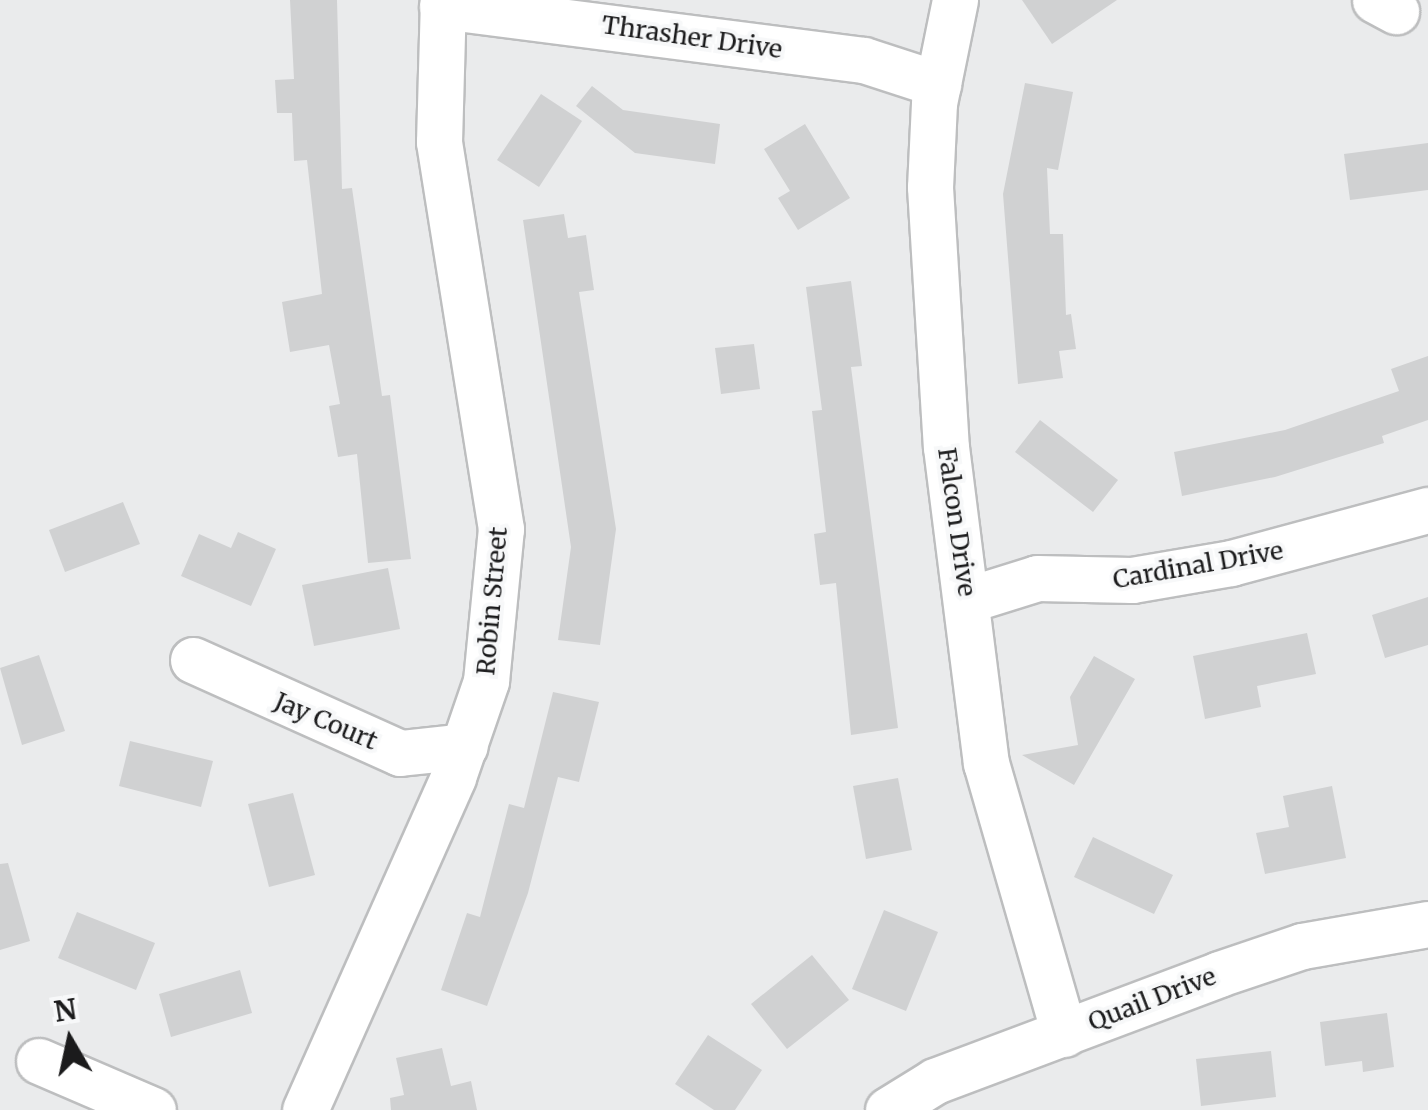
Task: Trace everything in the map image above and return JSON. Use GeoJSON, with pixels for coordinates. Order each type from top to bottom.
{"type":"FeatureCollection","features":[{"type":"Feature","properties":{"kind":"street","name":"Falcon Drive"},"geometry":{"type":"LineString","coordinates":[[955,0],[938,84],[929,231],[967,600],[986,764],[1064,1034]]}},
{"type":"Feature","properties":{"kind":"street","name":"Thrasher Drive"},"geometry":{"type":"LineString","coordinates":[[443,3],[864,60],[938,84]]}},
{"type":"Feature","properties":{"kind":"street","name":"Robin Street"},"geometry":{"type":"LineString","coordinates":[[305,1110],[465,746],[486,681],[501,529],[439,142],[443,3]]}},
{"type":"Feature","properties":{"kind":"street","name":"Cardinal Drive"},"geometry":{"type":"LineString","coordinates":[[967,600],[1037,578],[1132,580],[1230,563],[1428,510]]}},
{"type":"Feature","properties":{"kind":"street","name":"Jay Court"},"geometry":{"type":"LineString","coordinates":[[193,660],[400,753],[465,746]]}},
{"type":"Feature","properties":{"kind":"street","name":"Quail Drive"},"geometry":{"type":"LineString","coordinates":[[888,1110],[935,1081],[1302,946],[1428,924]]}},
{"type":"Feature","properties":{"kind":"street"},"geometry":{"type":"LineString","coordinates":[[40,1062],[153,1110]]}},
{"type":"Feature","properties":{"kind":"building"},"geometry":{"type":"Polygon","coordinates":[[[290,0],[337,0],[342,189],[352,188],[382,396],[390,395],[411,559],[368,563],[357,454],[338,457],[329,406],[340,404],[329,345],[290,352],[282,302],[322,294],[307,160],[294,161],[292,113],[277,113],[275,80],[294,79],[290,0]]]}},
{"type":"Feature","properties":{"kind":"building"},"geometry":{"type":"Polygon","coordinates":[[[1022,0],[1117,0],[1052,44],[1022,0]]]}},
{"type":"Feature","properties":{"kind":"building"},"geometry":{"type":"Polygon","coordinates":[[[1025,83],[1073,92],[1058,170],[1047,168],[1050,234],[1063,234],[1066,315],[1071,314],[1076,349],[1059,351],[1063,378],[1018,384],[1003,194],[1025,83]]]}},
{"type":"Feature","properties":{"kind":"building"},"geometry":{"type":"Polygon","coordinates":[[[592,86],[623,110],[720,124],[715,164],[635,153],[576,106],[592,86]]]}},
{"type":"Feature","properties":{"kind":"building"},"geometry":{"type":"Polygon","coordinates":[[[541,94],[582,121],[539,187],[497,160],[541,94]]]}},
{"type":"Feature","properties":{"kind":"building"},"geometry":{"type":"Polygon","coordinates":[[[805,124],[850,198],[798,230],[778,198],[790,191],[764,149],[805,124]]]}},
{"type":"Feature","properties":{"kind":"building"},"geometry":{"type":"Polygon","coordinates":[[[1428,143],[1428,190],[1350,200],[1344,154],[1428,143]]]}},
{"type":"Feature","properties":{"kind":"building"},"geometry":{"type":"Polygon","coordinates":[[[564,214],[568,238],[586,235],[594,290],[579,292],[616,529],[600,645],[558,640],[571,547],[523,220],[564,214]]]}},
{"type":"Feature","properties":{"kind":"building"},"geometry":{"type":"Polygon","coordinates":[[[851,281],[862,366],[851,367],[898,728],[851,735],[836,583],[820,585],[814,534],[826,532],[812,411],[822,410],[806,287],[851,281]]]}},
{"type":"Feature","properties":{"kind":"building"},"geometry":{"type":"Polygon","coordinates":[[[754,344],[760,389],[721,394],[715,348],[754,344]]]}},
{"type":"Feature","properties":{"kind":"building"},"geometry":{"type":"Polygon","coordinates":[[[1428,356],[1428,420],[1382,436],[1384,443],[1275,477],[1182,496],[1174,452],[1285,430],[1399,391],[1391,369],[1428,356]]]}},
{"type":"Feature","properties":{"kind":"building"},"geometry":{"type":"Polygon","coordinates":[[[1040,420],[1118,480],[1093,512],[1015,452],[1040,420]]]}},
{"type":"Feature","properties":{"kind":"building"},"geometry":{"type":"Polygon","coordinates":[[[123,502],[140,544],[65,572],[49,530],[123,502]]]}},
{"type":"Feature","properties":{"kind":"building"},"geometry":{"type":"Polygon","coordinates":[[[238,532],[276,549],[251,606],[181,576],[199,534],[231,548],[238,532]]]}},
{"type":"Feature","properties":{"kind":"building"},"geometry":{"type":"Polygon","coordinates":[[[388,568],[400,629],[314,646],[302,585],[388,568]]]}},
{"type":"Feature","properties":{"kind":"building"},"geometry":{"type":"Polygon","coordinates":[[[1428,597],[1428,645],[1385,658],[1372,615],[1428,597]]]}},
{"type":"Feature","properties":{"kind":"building"},"geometry":{"type":"Polygon","coordinates":[[[1307,633],[1316,674],[1257,686],[1261,707],[1205,719],[1193,656],[1307,633]]]}},
{"type":"Feature","properties":{"kind":"building"},"geometry":{"type":"Polygon","coordinates":[[[39,655],[65,731],[22,745],[0,668],[39,655]]]}},
{"type":"Feature","properties":{"kind":"building"},"geometry":{"type":"Polygon","coordinates":[[[1094,656],[1135,679],[1074,785],[1022,755],[1078,745],[1070,697],[1094,656]]]}},
{"type":"Feature","properties":{"kind":"building"},"geometry":{"type":"Polygon","coordinates":[[[553,692],[599,702],[579,782],[558,777],[528,893],[487,1006],[441,990],[467,913],[480,917],[509,804],[524,808],[553,692]]]}},
{"type":"Feature","properties":{"kind":"building"},"geometry":{"type":"Polygon","coordinates":[[[130,741],[213,761],[201,807],[119,786],[130,741]]]}},
{"type":"Feature","properties":{"kind":"building"},"geometry":{"type":"Polygon","coordinates":[[[898,778],[912,850],[866,859],[853,786],[898,778]]]}},
{"type":"Feature","properties":{"kind":"building"},"geometry":{"type":"Polygon","coordinates":[[[1332,786],[1346,858],[1265,874],[1256,833],[1289,827],[1283,796],[1332,786]]]}},
{"type":"Feature","properties":{"kind":"building"},"geometry":{"type":"Polygon","coordinates":[[[293,793],[315,875],[269,887],[248,804],[293,793]]]}},
{"type":"Feature","properties":{"kind":"building"},"geometry":{"type":"Polygon","coordinates":[[[1093,837],[1173,875],[1154,914],[1074,877],[1093,837]]]}},
{"type":"Feature","properties":{"kind":"building"},"geometry":{"type":"Polygon","coordinates":[[[8,863],[30,941],[0,950],[0,864],[8,863]]]}},
{"type":"Feature","properties":{"kind":"building"},"geometry":{"type":"Polygon","coordinates":[[[884,910],[938,932],[906,1011],[852,989],[884,910]]]}},
{"type":"Feature","properties":{"kind":"building"},"geometry":{"type":"Polygon","coordinates":[[[77,912],[155,943],[136,990],[58,958],[77,912]]]}},
{"type":"Feature","properties":{"kind":"building"},"geometry":{"type":"Polygon","coordinates":[[[812,955],[849,1000],[787,1049],[751,1004],[812,955]]]}},
{"type":"Feature","properties":{"kind":"building"},"geometry":{"type":"Polygon","coordinates":[[[240,970],[252,1013],[171,1037],[159,994],[240,970]]]}},
{"type":"Feature","properties":{"kind":"building"},"geometry":{"type":"Polygon","coordinates":[[[1387,1013],[1394,1067],[1363,1072],[1362,1061],[1325,1066],[1320,1022],[1387,1013]]]}},
{"type":"Feature","properties":{"kind":"building"},"geometry":{"type":"Polygon","coordinates":[[[708,1035],[762,1070],[735,1110],[714,1110],[675,1084],[708,1035]]]}},
{"type":"Feature","properties":{"kind":"building"},"geometry":{"type":"Polygon","coordinates":[[[442,1048],[451,1086],[471,1081],[477,1110],[391,1110],[390,1098],[404,1095],[396,1058],[442,1048]]]}},
{"type":"Feature","properties":{"kind":"building"},"geometry":{"type":"Polygon","coordinates":[[[1271,1051],[1276,1097],[1201,1106],[1196,1059],[1271,1051]]]}}]}
